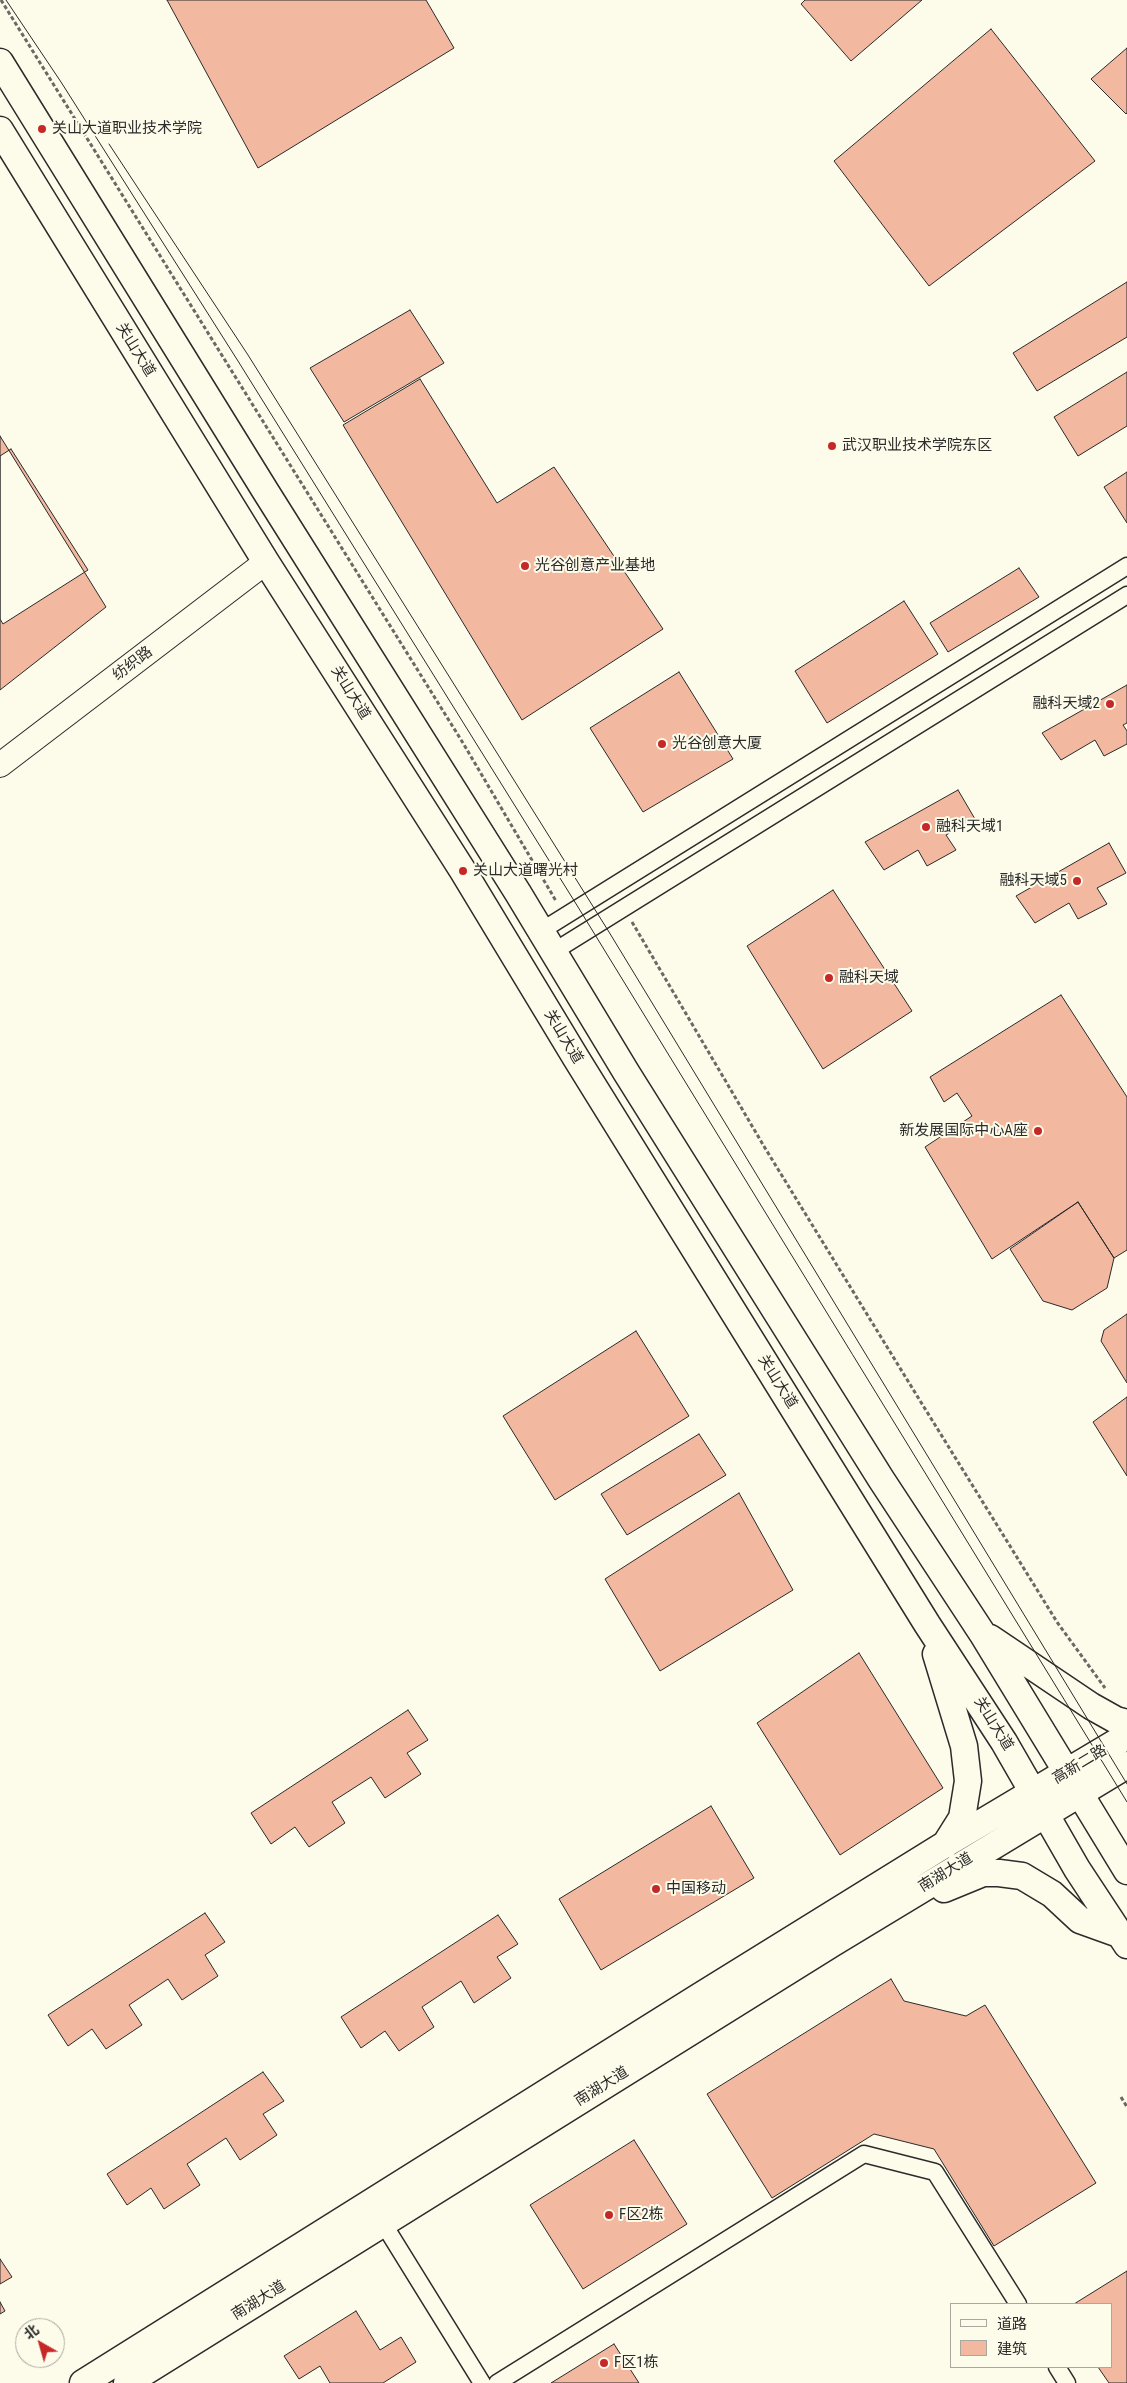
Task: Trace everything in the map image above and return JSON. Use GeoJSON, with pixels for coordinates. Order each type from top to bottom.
{"type":"FeatureCollection","features":[{"type":"Feature","properties":{"kind":"main road"},"geometry":{"type":"LineString","coordinates":[[0,62],[882,1479],[982,1632],[1127,1871]]}},
{"type":"Feature","properties":{"kind":"main road","name":"关山大道"},"geometry":{"type":"LineString","coordinates":[[0,130],[266,562],[463,871],[576,1058],[927,1624],[1004,1742],[1077,1869],[1123,1940]]}},
{"type":"Feature","properties":{"kind":"main road","name":"纺织路"},"geometry":{"type":"LineString","coordinates":[[0,765],[266,562]]}},
{"type":"Feature","properties":{"kind":"main road"},"geometry":{"type":"LineString","coordinates":[[927,1624],[964,1746],[968,1781],[962,1818],[944,1845]]}},
{"type":"Feature","properties":{"kind":"main road"},"geometry":{"type":"LineString","coordinates":[[982,1632],[1090,1706],[1116,1720],[1127,1723]]}},
{"type":"Feature","properties":{"kind":"main road","name":"高新二路"},"geometry":{"type":"LineString","coordinates":[[1073,1783],[1127,1736]]}},
{"type":"Feature","properties":{"kind":"main road","name":"高新二路"},"geometry":{"type":"LineString","coordinates":[[1073,1783],[1127,1765]]}},
{"type":"Feature","properties":{"kind":"main road","name":"南湖大道"},"geometry":{"type":"LineString","coordinates":[[127,2383],[833,1942],[1039,1803],[1073,1783]]}},
{"type":"Feature","properties":{"kind":"main road","name":"南湖大道"},"geometry":{"type":"LineString","coordinates":[[83,2383],[944,1845],[1039,1803]]}},
{"type":"Feature","properties":{"kind":"main road"},"geometry":{"type":"LineString","coordinates":[[833,1942],[963,1880],[983,1874],[1000,1873],[1022,1876],[1052,1894],[1080,1920],[1123,1940]]}},
{"type":"Feature","properties":{"kind":"street"},"geometry":{"type":"LineString","coordinates":[[547,941],[565,916],[1127,566]]}},
{"type":"Feature","properties":{"kind":"street"},"geometry":{"type":"LineString","coordinates":[[547,941],[1127,595]]}},
{"type":"Feature","properties":{"kind":"street"},"geometry":{"type":"LineString","coordinates":[[497,2383],[864,2154],[935,2172],[1017,2303]]}},
{"type":"Feature","properties":{"kind":"street"},"geometry":{"type":"LineString","coordinates":[[383,2223],[482,2383]]}},
{"type":"Feature","properties":{"kind":"street"},"geometry":{"type":"LineString","coordinates":[[1058,2368],[1067,2383]]}},
{"type":"Feature","properties":{"kind":"path"},"geometry":{"type":"LineString","coordinates":[[1,0],[462,743],[565,916]]}},
{"type":"Feature","properties":{"kind":"path"},"geometry":{"type":"LineString","coordinates":[[625,925],[633,922],[765,1148],[903,1374],[1057,1622],[1110,1694]]}},
{"type":"Feature","properties":{"kind":"path"},"geometry":{"type":"LineString","coordinates":[[1121,2097],[1127,2107]]}},
{"type":"Feature","properties":{"kind":"building"},"geometry":{"type":"Polygon","coordinates":[[[167,0],[426,0],[454,48],[258,168],[167,0]]]}},
{"type":"Feature","properties":{"kind":"building"},"geometry":{"type":"Polygon","coordinates":[[[805,0],[922,0],[851,61],[801,4],[805,0]]]}},
{"type":"Feature","properties":{"kind":"building"},"geometry":{"type":"Polygon","coordinates":[[[991,29],[1095,161],[929,286],[834,161],[991,29]]]}},
{"type":"Feature","properties":{"kind":"building"},"geometry":{"type":"Polygon","coordinates":[[[1127,48],[1127,113],[1126,114],[1091,79],[1127,48]]]}},
{"type":"Feature","properties":{"kind":"building"},"geometry":{"type":"Polygon","coordinates":[[[1127,282],[1127,337],[1037,391],[1013,353],[1127,282]]]}},
{"type":"Feature","properties":{"kind":"building"},"geometry":{"type":"Polygon","coordinates":[[[410,310],[444,363],[344,422],[310,368],[410,310]]]}},
{"type":"Feature","properties":{"kind":"building"},"geometry":{"type":"Polygon","coordinates":[[[1127,372],[1127,426],[1078,456],[1054,417],[1127,372]]]}},
{"type":"Feature","properties":{"kind":"building","name":"光谷创意产业基地"},"geometry":{"type":"Polygon","coordinates":[[[420,379],[497,503],[554,467],[663,629],[522,720],[343,425],[420,379]]]}},
{"type":"Feature","properties":{"kind":"building"},"geometry":{"type":"Polygon","coordinates":[[[0,436],[106,607],[0,690],[0,436]]]}},
{"type":"Feature","properties":{"kind":"building"},"geometry":{"type":"Polygon","coordinates":[[[11,449],[88,570],[3,624],[0,619],[0,456],[11,449]]]}},
{"type":"Feature","properties":{"kind":"building"},"geometry":{"type":"Polygon","coordinates":[[[1127,472],[1127,523],[1104,487],[1127,472]]]}},
{"type":"Feature","properties":{"kind":"building"},"geometry":{"type":"Polygon","coordinates":[[[1019,568],[1039,597],[948,652],[930,623],[1019,568]]]}},
{"type":"Feature","properties":{"kind":"building"},"geometry":{"type":"Polygon","coordinates":[[[904,601],[938,654],[827,723],[795,671],[904,601]]]}},
{"type":"Feature","properties":{"kind":"building","name":"光谷创意大厦"},"geometry":{"type":"Polygon","coordinates":[[[679,672],[733,759],[643,812],[590,728],[679,672]]]}},
{"type":"Feature","properties":{"kind":"building","name":"融科天域2"},"geometry":{"type":"Polygon","coordinates":[[[1127,685],[1127,723],[1123,725],[1127,731],[1127,744],[1104,756],[1095,740],[1061,760],[1042,733],[1127,685]]]}},
{"type":"Feature","properties":{"kind":"building","name":"融科天域1"},"geometry":{"type":"Polygon","coordinates":[[[958,790],[975,819],[946,835],[956,850],[927,866],[918,850],[884,870],[865,842],[958,790]]]}},
{"type":"Feature","properties":{"kind":"building","name":"融科天域5"},"geometry":{"type":"Polygon","coordinates":[[[1109,843],[1126,873],[1097,888],[1107,904],[1078,919],[1069,903],[1035,923],[1016,896],[1109,843]]]}},
{"type":"Feature","properties":{"kind":"building","name":"融科天域"},"geometry":{"type":"Polygon","coordinates":[[[833,890],[912,1011],[823,1069],[747,946],[833,890]]]}},
{"type":"Feature","properties":{"kind":"building","name":"新发展国际中心A座"},"geometry":{"type":"Polygon","coordinates":[[[1061,995],[1127,1097],[1127,1250],[1114,1258],[1078,1202],[992,1259],[925,1147],[972,1116],[957,1093],[944,1102],[930,1077],[1061,995]]]}},
{"type":"Feature","properties":{"kind":"building"},"geometry":{"type":"Polygon","coordinates":[[[1078,1202],[1114,1258],[1107,1288],[1072,1310],[1043,1301],[1010,1249],[1078,1202]]]}},
{"type":"Feature","properties":{"kind":"building"},"geometry":{"type":"Polygon","coordinates":[[[1127,1314],[1127,1383],[1101,1341],[1104,1330],[1127,1314]]]}},
{"type":"Feature","properties":{"kind":"building"},"geometry":{"type":"Polygon","coordinates":[[[636,1331],[689,1416],[555,1500],[503,1416],[636,1331]]]}},
{"type":"Feature","properties":{"kind":"building"},"geometry":{"type":"Polygon","coordinates":[[[1127,1397],[1127,1476],[1093,1422],[1127,1397]]]}},
{"type":"Feature","properties":{"kind":"building"},"geometry":{"type":"Polygon","coordinates":[[[699,1434],[726,1475],[627,1535],[601,1494],[699,1434]]]}},
{"type":"Feature","properties":{"kind":"building"},"geometry":{"type":"Polygon","coordinates":[[[739,1493],[793,1590],[660,1671],[605,1579],[739,1493]]]}},
{"type":"Feature","properties":{"kind":"building"},"geometry":{"type":"Polygon","coordinates":[[[859,1653],[943,1788],[840,1855],[757,1723],[859,1653]]]}},
{"type":"Feature","properties":{"kind":"building"},"geometry":{"type":"Polygon","coordinates":[[[408,1710],[428,1740],[407,1753],[421,1774],[385,1798],[371,1777],[332,1802],[345,1823],[309,1847],[295,1827],[271,1844],[251,1813],[408,1710]]]}},
{"type":"Feature","properties":{"kind":"building","name":"中国移动"},"geometry":{"type":"Polygon","coordinates":[[[711,1806],[754,1878],[601,1970],[559,1899],[711,1806]]]}},
{"type":"Feature","properties":{"kind":"building"},"geometry":{"type":"Polygon","coordinates":[[[205,1913],[225,1942],[205,1955],[218,1976],[182,2000],[168,1979],[129,2005],[142,2025],[106,2049],[92,2029],[68,2046],[48,2015],[205,1913]]]}},
{"type":"Feature","properties":{"kind":"building"},"geometry":{"type":"Polygon","coordinates":[[[498,1915],[518,1944],[497,1957],[511,1978],[474,2003],[461,1981],[422,2007],[434,2027],[399,2051],[385,2031],[361,2048],[341,2017],[498,1915]]]}},
{"type":"Feature","properties":{"kind":"building"},"geometry":{"type":"Polygon","coordinates":[[[891,1979],[904,2001],[966,2016],[985,2005],[1096,2183],[994,2246],[934,2149],[874,2134],[772,2198],[707,2094],[891,1979]]]}},
{"type":"Feature","properties":{"kind":"building"},"geometry":{"type":"Polygon","coordinates":[[[263,2072],[284,2101],[263,2114],[277,2135],[240,2160],[226,2138],[187,2164],[200,2185],[164,2209],[151,2188],[127,2205],[107,2174],[263,2072]]]}},
{"type":"Feature","properties":{"kind":"building","name":"F区2栋"},"geometry":{"type":"Polygon","coordinates":[[[634,2140],[687,2224],[583,2289],[530,2205],[634,2140]]]}},
{"type":"Feature","properties":{"kind":"building"},"geometry":{"type":"Polygon","coordinates":[[[0,2259],[12,2277],[0,2284],[0,2259]]]}},
{"type":"Feature","properties":{"kind":"building"},"geometry":{"type":"Polygon","coordinates":[[[1127,2271],[1127,2383],[1109,2383],[1099,2368],[1112,2368],[1112,2303],[1076,2303],[1127,2271]]]}},
{"type":"Feature","properties":{"kind":"building"},"geometry":{"type":"Polygon","coordinates":[[[0,2302],[5,2311],[0,2314],[0,2302]]]}},
{"type":"Feature","properties":{"kind":"building"},"geometry":{"type":"Polygon","coordinates":[[[356,2311],[380,2350],[401,2337],[416,2362],[383,2383],[330,2383],[320,2366],[299,2379],[284,2356],[356,2311]]]}},
{"type":"Feature","properties":{"kind":"building","name":"F区1栋"},"geometry":{"type":"Polygon","coordinates":[[[614,2344],[639,2383],[551,2383],[614,2344]]]}},
{"type":"Feature","properties":{"kind":"tram line"},"geometry":{"type":"LineString","coordinates":[[6,0],[61,82],[238,361],[578,907],[1127,1802]]}},
{"type":"Feature","properties":{"kind":"tram line"},"geometry":{"type":"LineString","coordinates":[[109,144],[248,355],[609,932],[1127,1784]]}},
{"type":"Feature","properties":{"kind":"place","name":"关山大道职业技术学院"},"geometry":{"type":"Point","coordinates":[42,129]}},
{"type":"Feature","properties":{"kind":"place","name":"武汉职业技术学院东区"},"geometry":{"type":"Point","coordinates":[832,446]}},
{"type":"Feature","properties":{"kind":"place","name":"光谷创意产业基地"},"geometry":{"type":"Point","coordinates":[525,566]}},
{"type":"Feature","properties":{"kind":"place","name":"融科天域2"},"geometry":{"type":"Point","coordinates":[1110,704]}},
{"type":"Feature","properties":{"kind":"place","name":"光谷创意大厦"},"geometry":{"type":"Point","coordinates":[662,744]}},
{"type":"Feature","properties":{"kind":"place","name":"融科天域1"},"geometry":{"type":"Point","coordinates":[926,827]}},
{"type":"Feature","properties":{"kind":"place","name":"关山大道曙光村"},"geometry":{"type":"Point","coordinates":[463,871]}},
{"type":"Feature","properties":{"kind":"place","name":"融科天域5"},"geometry":{"type":"Point","coordinates":[1077,881]}},
{"type":"Feature","properties":{"kind":"place","name":"融科天域"},"geometry":{"type":"Point","coordinates":[829,978]}},
{"type":"Feature","properties":{"kind":"place","name":"新发展国际中心A座"},"geometry":{"type":"Point","coordinates":[1038,1131]}},
{"type":"Feature","properties":{"kind":"place","name":"中国移动"},"geometry":{"type":"Point","coordinates":[656,1889]}},
{"type":"Feature","properties":{"kind":"place","name":"F区2栋"},"geometry":{"type":"Point","coordinates":[609,2215]}},
{"type":"Feature","properties":{"kind":"place","name":"F区1栋"},"geometry":{"type":"Point","coordinates":[604,2363]}}]}
